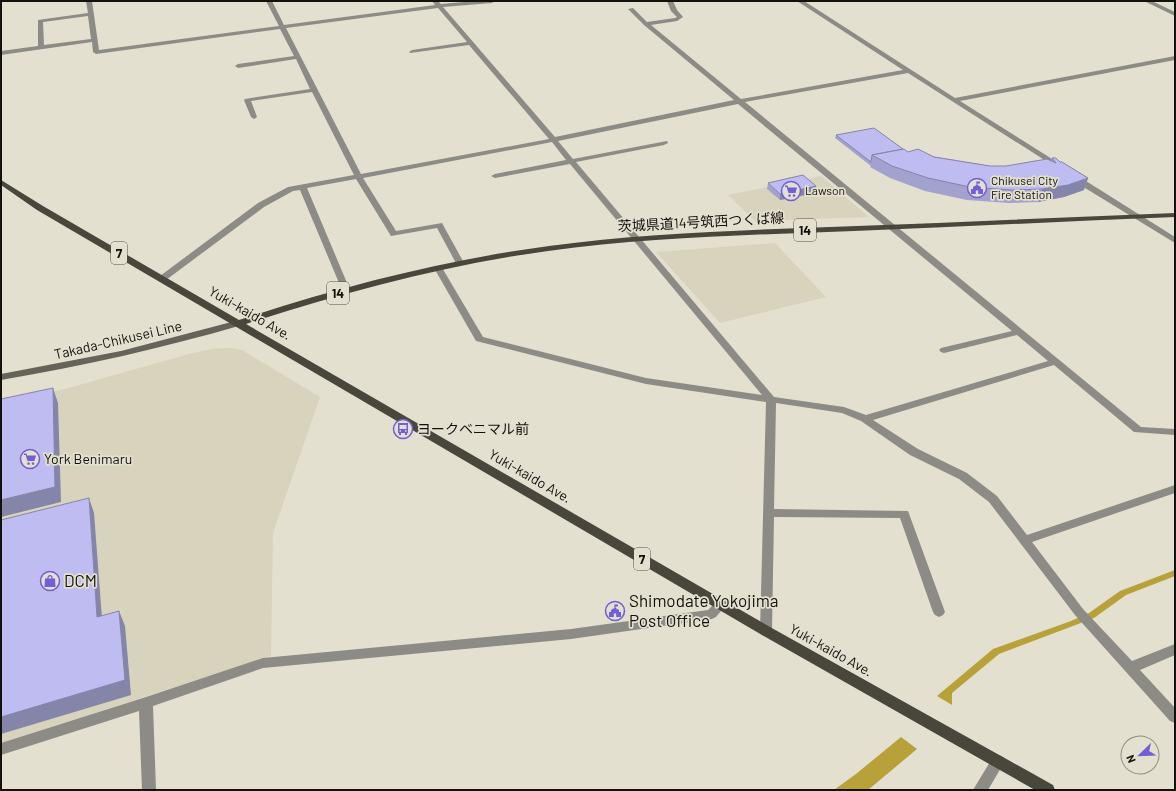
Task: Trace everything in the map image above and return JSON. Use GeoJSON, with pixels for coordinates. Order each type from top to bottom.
{"type":"FeatureCollection","features":[{"type":"Feature","properties":{"kind":"main road","name":"Yuki-kaido Ave."},"geometry":{"type":"LineString","coordinates":[[1,182],[40,208],[163,278],[766,631],[1048,790]]}},
{"type":"Feature","properties":{"kind":"main road","name":"茨城県道14号筑西つくば線"},"geometry":{"type":"LineString","coordinates":[[239,323],[346,290],[460,263],[544,249],[637,238],[1175,215]]}},
{"type":"Feature","properties":{"kind":"main road","name":"Takada-Chikusei Line"},"geometry":{"type":"LineString","coordinates":[[1,376],[115,357],[184,340],[239,323]]}},
{"type":"Feature","properties":{"kind":"street"},"geometry":{"type":"LineString","coordinates":[[89,1],[96,52],[283,27],[437,3],[492,1]]}},
{"type":"Feature","properties":{"kind":"street"},"geometry":{"type":"LineString","coordinates":[[269,1],[358,176],[394,234],[439,225],[460,263]]}},
{"type":"Feature","properties":{"kind":"street"},"geometry":{"type":"LineString","coordinates":[[646,24],[677,19],[680,17],[674,11],[670,1]]}},
{"type":"Feature","properties":{"kind":"street"},"geometry":{"type":"LineString","coordinates":[[800,1],[1175,241]]}},
{"type":"Feature","properties":{"kind":"street"},"geometry":{"type":"LineString","coordinates":[[1146,1],[1175,14]]}},
{"type":"Feature","properties":{"kind":"street"},"geometry":{"type":"LineString","coordinates":[[437,3],[637,238],[771,400],[766,631]]}},
{"type":"Feature","properties":{"kind":"street"},"geometry":{"type":"LineString","coordinates":[[631,9],[646,24],[1138,430],[1175,432]]}},
{"type":"Feature","properties":{"kind":"street"},"geometry":{"type":"LineString","coordinates":[[42,47],[40,21],[91,14]]}},
{"type":"Feature","properties":{"kind":"street"},"geometry":{"type":"LineString","coordinates":[[1,53],[94,40]]}},
{"type":"Feature","properties":{"kind":"street"},"geometry":{"type":"LineString","coordinates":[[412,52],[471,43]]}},
{"type":"Feature","properties":{"kind":"street"},"geometry":{"type":"LineString","coordinates":[[238,66],[298,57]]}},
{"type":"Feature","properties":{"kind":"street"},"geometry":{"type":"LineString","coordinates":[[954,100],[1175,58]]}},
{"type":"Feature","properties":{"kind":"street"},"geometry":{"type":"LineString","coordinates":[[163,278],[261,205],[291,189],[553,140],[741,101],[908,71]]}},
{"type":"Feature","properties":{"kind":"street"},"geometry":{"type":"LineString","coordinates":[[254,116],[247,100],[315,90]]}},
{"type":"Feature","properties":{"kind":"street"},"geometry":{"type":"LineString","coordinates":[[495,176],[664,143]]}},
{"type":"Feature","properties":{"kind":"street"},"geometry":{"type":"LineString","coordinates":[[303,187],[346,290]]}},
{"type":"Feature","properties":{"kind":"street"},"geometry":{"type":"LineString","coordinates":[[438,268],[479,339],[646,381],[844,410],[864,419],[914,452],[963,476],[993,499],[1079,612],[1175,717]]}},
{"type":"Feature","properties":{"kind":"street"},"geometry":{"type":"LineString","coordinates":[[944,350],[1019,332]]}},
{"type":"Feature","properties":{"kind":"street"},"geometry":{"type":"LineString","coordinates":[[864,419],[1055,362]]}},
{"type":"Feature","properties":{"kind":"street"},"geometry":{"type":"LineString","coordinates":[[1024,540],[1175,489]]}},
{"type":"Feature","properties":{"kind":"street"},"geometry":{"type":"LineString","coordinates":[[768,513],[904,514],[939,612]]}},
{"type":"Feature","properties":{"kind":"street"},"geometry":{"type":"LineString","coordinates":[[1,749],[146,703],[264,663],[571,634],[712,614],[721,604]]}},
{"type":"Feature","properties":{"kind":"street"},"geometry":{"type":"LineString","coordinates":[[1130,668],[1175,649]]}},
{"type":"Feature","properties":{"kind":"street"},"geometry":{"type":"LineString","coordinates":[[146,703],[149,790]]}},
{"type":"Feature","properties":{"kind":"street"},"geometry":{"type":"LineString","coordinates":[[980,790],[998,761]]}},
{"type":"Feature","properties":{"kind":"shaded area"},"geometry":{"type":"Polygon","coordinates":[[[821,176],[869,217],[755,221],[728,195],[821,176]]]}},
{"type":"Feature","properties":{"kind":"shaded area"},"geometry":{"type":"Polygon","coordinates":[[[775,243],[826,297],[720,323],[656,252],[775,243]]]}},
{"type":"Feature","properties":{"kind":"shaded area"},"geometry":{"type":"Polygon","coordinates":[[[229,348],[242,350],[320,397],[273,533],[271,656],[1,743],[1,402],[65,389],[189,354],[212,349],[229,348]]]}},
{"type":"Feature","properties":{"kind":"shaded area"},"geometry":{"type":"Polygon","coordinates":[[[1175,570],[1175,576],[1126,595],[1094,618],[999,654],[952,693],[952,705],[937,696],[993,649],[1071,621],[1089,613],[1120,591],[1175,570]]]}},
{"type":"Feature","properties":{"kind":"shaded area"},"geometry":{"type":"Polygon","coordinates":[[[901,737],[917,749],[868,790],[834,790],[856,774],[901,737]]]}},
{"type":"Feature","properties":{"kind":"building"},"geometry":{"type":"Polygon","coordinates":[[[874,128],[903,149],[872,155],[871,162],[836,135],[874,128]]]}},
{"type":"Feature","properties":{"kind":"building"},"geometry":{"type":"Polygon","coordinates":[[[904,149],[908,152],[918,149],[934,157],[990,166],[1006,166],[1047,159],[1056,163],[1052,158],[1056,158],[1060,162],[1088,178],[1068,185],[1042,189],[1012,190],[970,187],[928,178],[892,166],[872,155],[904,149]]]}},
{"type":"Feature","properties":{"kind":"building"},"geometry":{"type":"Polygon","coordinates":[[[803,175],[816,186],[780,194],[768,183],[803,175]]]}},
{"type":"Feature","properties":{"kind":"building","name":"York Benimaru"},"geometry":{"type":"Polygon","coordinates":[[[53,388],[55,487],[1,500],[1,399],[53,388]]]}},
{"type":"Feature","properties":{"kind":"building","name":"DCM"},"geometry":{"type":"Polygon","coordinates":[[[89,498],[97,617],[119,611],[125,680],[1,717],[1,520],[89,498]]]}},
{"type":"Feature","properties":{"kind":"place","name":"Chikusei City Fire Station"},"geometry":{"type":"Point","coordinates":[977,188]}},
{"type":"Feature","properties":{"kind":"place","name":"Lawson"},"geometry":{"type":"Point","coordinates":[791,191]}},
{"type":"Feature","properties":{"kind":"place","name":"ヨークベニマル前"},"geometry":{"type":"Point","coordinates":[403,429]}},
{"type":"Feature","properties":{"kind":"place","name":"York Benimaru"},"geometry":{"type":"Point","coordinates":[30,459]}},
{"type":"Feature","properties":{"kind":"place","name":"DCM"},"geometry":{"type":"Point","coordinates":[50,581]}},
{"type":"Feature","properties":{"kind":"place","name":"Shimodate Yokojima Post Office"},"geometry":{"type":"Point","coordinates":[615,611]}}]}
